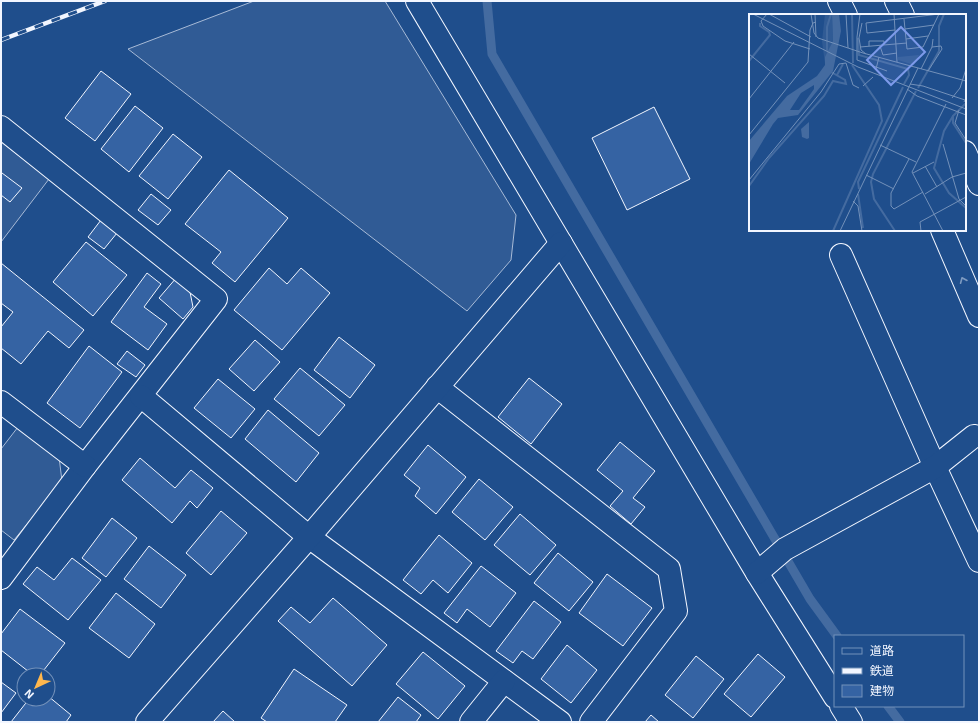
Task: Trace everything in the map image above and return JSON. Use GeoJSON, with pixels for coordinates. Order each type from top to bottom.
{"type":"FeatureCollection","features":[{"type":"Feature","properties":{"kind":"main road"},"geometry":{"type":"LineString","coordinates":[[417,1],[757,573],[834,695]]}},
{"type":"Feature","properties":{"kind":"main road"},"geometry":{"type":"LineString","coordinates":[[839,1],[846,14]]}},
{"type":"Feature","properties":{"kind":"main road"},"geometry":{"type":"LineString","coordinates":[[896,1],[902,14]]}},
{"type":"Feature","properties":{"kind":"main road"},"geometry":{"type":"LineString","coordinates":[[1,127],[216,299],[1,578]]}},
{"type":"Feature","properties":{"kind":"main road"},"geometry":{"type":"LineString","coordinates":[[966,154],[979,184]]}},
{"type":"Feature","properties":{"kind":"main road"},"geometry":{"type":"LineString","coordinates":[[942,231],[979,316]]}},
{"type":"Feature","properties":{"kind":"main road"},"geometry":{"type":"LineString","coordinates":[[147,722],[309,537],[561,243]]}},
{"type":"Feature","properties":{"kind":"main road"},"geometry":{"type":"LineString","coordinates":[[841,255],[935,467],[979,561]]}},
{"type":"Feature","properties":{"kind":"main road"},"geometry":{"type":"LineString","coordinates":[[437,387],[669,569],[676,611],[591,722]]}},
{"type":"Feature","properties":{"kind":"main road"},"geometry":{"type":"LineString","coordinates":[[141,396],[309,537],[560,722]]}},
{"type":"Feature","properties":{"kind":"main road"},"geometry":{"type":"LineString","coordinates":[[1,402],[86,466]]}},
{"type":"Feature","properties":{"kind":"main road"},"geometry":{"type":"LineString","coordinates":[[757,573],[785,549],[935,467],[974,436]]}},
{"type":"Feature","properties":{"kind":"main road"},"geometry":{"type":"LineString","coordinates":[[471,722],[504,681]]}},
{"type":"Feature","properties":{"kind":"main road"},"geometry":{"type":"LineString","coordinates":[[842,707],[851,722]]}},
{"type":"Feature","properties":{"kind":"shaded area"},"geometry":{"type":"Polygon","coordinates":[[[254,1],[385,1],[516,215],[511,260],[467,311],[128,49],[254,1]]]}},
{"type":"Feature","properties":{"kind":"shaded area"},"geometry":{"type":"Polygon","coordinates":[[[1,142],[49,179],[1,242],[1,142]]]}},
{"type":"Feature","properties":{"kind":"shaded area"},"geometry":{"type":"Polygon","coordinates":[[[18,427],[59,457],[62,481],[14,540],[1,530],[1,449],[18,427]]]}},
{"type":"Feature","properties":{"kind":"building"},"geometry":{"type":"Polygon","coordinates":[[[101,71],[131,94],[95,141],[65,118],[101,71]]]}},
{"type":"Feature","properties":{"kind":"building"},"geometry":{"type":"Polygon","coordinates":[[[135,106],[163,128],[129,172],[101,149],[135,106]]]}},
{"type":"Feature","properties":{"kind":"building"},"geometry":{"type":"Polygon","coordinates":[[[654,107],[690,179],[627,210],[592,138],[654,107]]]}},
{"type":"Feature","properties":{"kind":"building"},"geometry":{"type":"Polygon","coordinates":[[[173,134],[202,157],[168,199],[139,176],[173,134]]]}},
{"type":"Feature","properties":{"kind":"building"},"geometry":{"type":"Polygon","coordinates":[[[229,170],[288,218],[235,282],[212,263],[221,252],[185,224],[229,170]]]}},
{"type":"Feature","properties":{"kind":"building"},"geometry":{"type":"Polygon","coordinates":[[[2,173],[22,188],[10,202],[1,195],[2,173]]]}},
{"type":"Feature","properties":{"kind":"building"},"geometry":{"type":"Polygon","coordinates":[[[151,194],[171,210],[158,225],[138,210],[151,194]]]}},
{"type":"Feature","properties":{"kind":"building"},"geometry":{"type":"Polygon","coordinates":[[[101,220],[117,233],[104,249],[88,237],[101,220]]]}},
{"type":"Feature","properties":{"kind":"building"},"geometry":{"type":"Polygon","coordinates":[[[86,242],[127,275],[93,316],[53,282],[86,242]]]}},
{"type":"Feature","properties":{"kind":"building"},"geometry":{"type":"Polygon","coordinates":[[[1,263],[84,330],[69,348],[48,331],[21,364],[1,348],[1,327],[13,312],[1,303],[1,263]]]}},
{"type":"Feature","properties":{"kind":"building"},"geometry":{"type":"Polygon","coordinates":[[[269,268],[287,284],[301,268],[330,293],[282,350],[234,310],[269,268]]]}},
{"type":"Feature","properties":{"kind":"building"},"geometry":{"type":"Polygon","coordinates":[[[147,273],[161,284],[144,307],[167,324],[148,350],[111,322],[147,273]]]}},
{"type":"Feature","properties":{"kind":"building"},"geometry":{"type":"Polygon","coordinates":[[[177,277],[189,287],[193,307],[183,319],[159,298],[177,277]]]}},
{"type":"Feature","properties":{"kind":"building"},"geometry":{"type":"Polygon","coordinates":[[[339,337],[375,365],[350,398],[314,370],[339,337]]]}},
{"type":"Feature","properties":{"kind":"building"},"geometry":{"type":"Polygon","coordinates":[[[255,340],[280,362],[254,391],[229,369],[255,340]]]}},
{"type":"Feature","properties":{"kind":"building"},"geometry":{"type":"Polygon","coordinates":[[[89,346],[122,372],[80,428],[47,403],[89,346]]]}},
{"type":"Feature","properties":{"kind":"building"},"geometry":{"type":"Polygon","coordinates":[[[127,351],[145,365],[136,377],[117,364],[127,351]]]}},
{"type":"Feature","properties":{"kind":"building"},"geometry":{"type":"Polygon","coordinates":[[[300,368],[345,405],[319,436],[274,399],[300,368]]]}},
{"type":"Feature","properties":{"kind":"building"},"geometry":{"type":"Polygon","coordinates":[[[529,378],[562,404],[531,444],[498,417],[529,378]]]}},
{"type":"Feature","properties":{"kind":"building"},"geometry":{"type":"Polygon","coordinates":[[[218,379],[255,409],[231,438],[194,408],[218,379]]]}},
{"type":"Feature","properties":{"kind":"building"},"geometry":{"type":"Polygon","coordinates":[[[268,410],[319,453],[296,482],[245,439],[268,410]]]}},
{"type":"Feature","properties":{"kind":"building"},"geometry":{"type":"Polygon","coordinates":[[[620,442],[655,471],[633,498],[645,507],[631,524],[610,506],[623,491],[597,470],[620,442]]]}},
{"type":"Feature","properties":{"kind":"building"},"geometry":{"type":"Polygon","coordinates":[[[428,445],[466,477],[436,514],[415,496],[420,488],[404,475],[428,445]]]}},
{"type":"Feature","properties":{"kind":"building"},"geometry":{"type":"Polygon","coordinates":[[[140,458],[175,488],[191,470],[213,488],[197,508],[190,501],[172,523],[122,480],[140,458]]]}},
{"type":"Feature","properties":{"kind":"building"},"geometry":{"type":"Polygon","coordinates":[[[479,479],[513,507],[485,540],[452,512],[479,479]]]}},
{"type":"Feature","properties":{"kind":"building"},"geometry":{"type":"Polygon","coordinates":[[[221,511],[247,533],[211,575],[186,553],[221,511]]]}},
{"type":"Feature","properties":{"kind":"building"},"geometry":{"type":"Polygon","coordinates":[[[520,514],[556,545],[530,575],[494,545],[520,514]]]}},
{"type":"Feature","properties":{"kind":"building"},"geometry":{"type":"Polygon","coordinates":[[[112,518],[137,538],[106,577],[82,558],[112,518]]]}},
{"type":"Feature","properties":{"kind":"building"},"geometry":{"type":"Polygon","coordinates":[[[439,535],[472,563],[448,593],[433,580],[421,594],[403,580],[439,535]]]}},
{"type":"Feature","properties":{"kind":"building"},"geometry":{"type":"Polygon","coordinates":[[[149,546],[186,575],[161,608],[124,579],[149,546]]]}},
{"type":"Feature","properties":{"kind":"building"},"geometry":{"type":"Polygon","coordinates":[[[558,553],[593,582],[569,611],[534,583],[558,553]]]}},
{"type":"Feature","properties":{"kind":"building"},"geometry":{"type":"Polygon","coordinates":[[[72,558],[101,580],[68,620],[23,584],[37,567],[54,580],[72,558]]]}},
{"type":"Feature","properties":{"kind":"building"},"geometry":{"type":"Polygon","coordinates":[[[481,566],[516,593],[490,627],[467,609],[457,623],[444,613],[481,566]]]}},
{"type":"Feature","properties":{"kind":"building"},"geometry":{"type":"Polygon","coordinates":[[[607,574],[652,608],[623,646],[579,613],[607,574]]]}},
{"type":"Feature","properties":{"kind":"building"},"geometry":{"type":"Polygon","coordinates":[[[116,593],[155,624],[129,658],[89,628],[116,593]]]}},
{"type":"Feature","properties":{"kind":"building"},"geometry":{"type":"Polygon","coordinates":[[[333,598],[387,645],[352,686],[278,621],[291,607],[310,623],[333,598]]]}},
{"type":"Feature","properties":{"kind":"building"},"geometry":{"type":"Polygon","coordinates":[[[534,601],[561,622],[533,659],[522,651],[513,663],[496,651],[534,601]]]}},
{"type":"Feature","properties":{"kind":"building"},"geometry":{"type":"Polygon","coordinates":[[[20,609],[65,643],[46,667],[23,667],[1,650],[1,634],[20,609]]]}},
{"type":"Feature","properties":{"kind":"building"},"geometry":{"type":"Polygon","coordinates":[[[567,645],[597,670],[571,703],[541,679],[567,645]]]}},
{"type":"Feature","properties":{"kind":"building"},"geometry":{"type":"Polygon","coordinates":[[[423,652],[465,686],[438,719],[396,684],[423,652]]]}},
{"type":"Feature","properties":{"kind":"building"},"geometry":{"type":"Polygon","coordinates":[[[758,654],[785,677],[751,717],[724,694],[758,654]]]}},
{"type":"Feature","properties":{"kind":"building"},"geometry":{"type":"Polygon","coordinates":[[[696,656],[724,679],[693,718],[665,695],[696,656]]]}},
{"type":"Feature","properties":{"kind":"building"},"geometry":{"type":"Polygon","coordinates":[[[294,669],[347,705],[335,722],[267,722],[261,718],[294,669]]]}},
{"type":"Feature","properties":{"kind":"building"},"geometry":{"type":"Polygon","coordinates":[[[1,682],[16,693],[1,713],[1,682]]]}},
{"type":"Feature","properties":{"kind":"building"},"geometry":{"type":"Polygon","coordinates":[[[398,697],[421,715],[416,722],[378,722],[398,697]]]}},
{"type":"Feature","properties":{"kind":"building"},"geometry":{"type":"Polygon","coordinates":[[[56,703],[71,715],[66,722],[11,722],[23,707],[56,707],[56,703]]]}},
{"type":"Feature","properties":{"kind":"building"},"geometry":{"type":"Polygon","coordinates":[[[223,711],[235,722],[213,722],[223,711]]]}},
{"type":"Feature","properties":{"kind":"building"},"geometry":{"type":"Polygon","coordinates":[[[651,715],[659,722],[645,722],[651,715]]]}},
{"type":"Feature","properties":{"kind":"waterway"},"geometry":{"type":"LineString","coordinates":[[487,1],[492,54],[810,599],[836,635]]}},
{"type":"Feature","properties":{"kind":"waterway"},"geometry":{"type":"LineString","coordinates":[[889,707],[900,722]]}},
{"type":"Feature","properties":{"kind":"railway"},"geometry":{"type":"LineString","coordinates":[[1,40],[105,1]]}}]}
